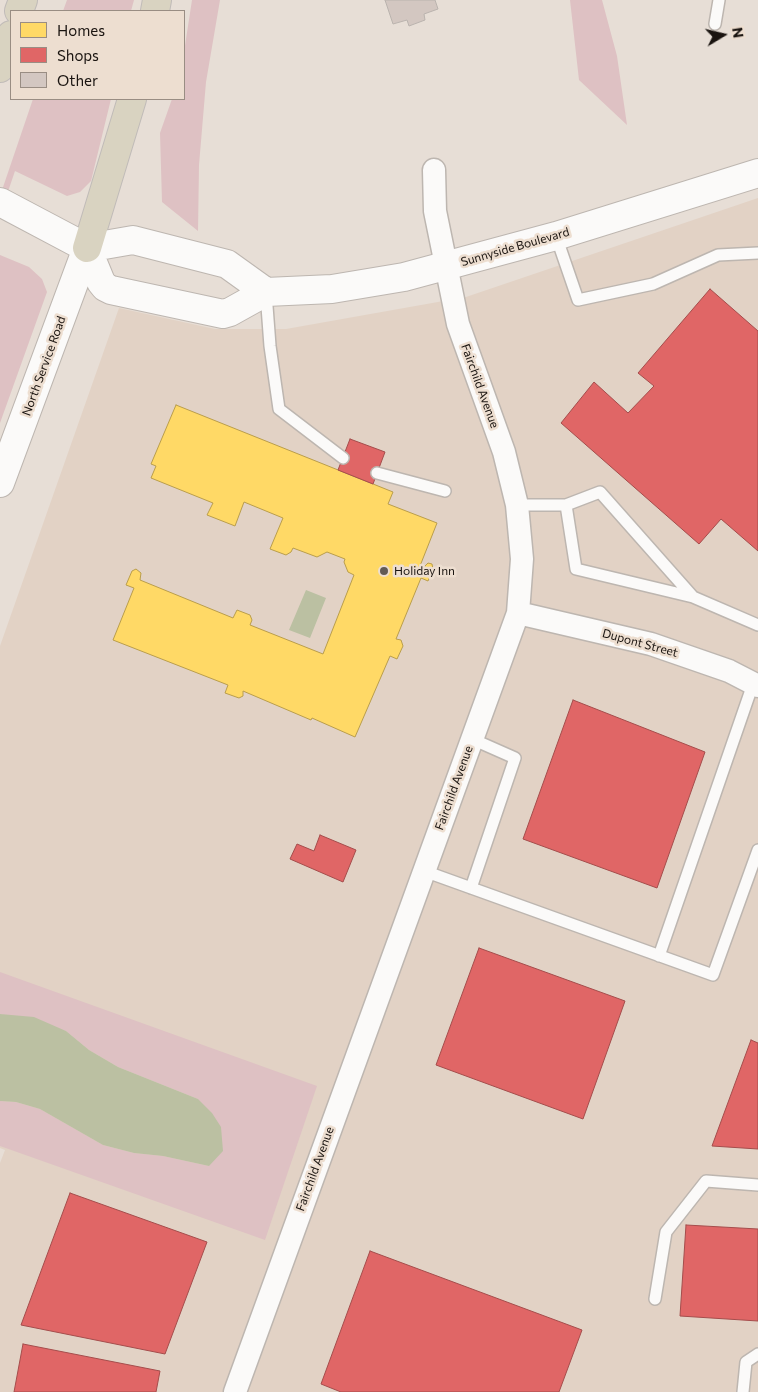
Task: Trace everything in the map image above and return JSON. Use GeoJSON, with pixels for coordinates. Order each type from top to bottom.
{"type":"FeatureCollection","features":[{"type":"Feature","properties":{"kind":"highway"},"geometry":{"type":"LineString","coordinates":[[0,68],[10,38]]}},
{"type":"Feature","properties":{"kind":"highway"},"geometry":{"type":"LineString","coordinates":[[87,248],[132,100]]}},
{"type":"Feature","properties":{"kind":"main road","name":"Sunnyside Boulevard"},"geometry":{"type":"LineString","coordinates":[[87,248],[100,282],[111,290],[223,314],[266,292],[332,289],[404,277],[556,236],[758,173]]}},
{"type":"Feature","properties":{"kind":"main road"},"geometry":{"type":"LineString","coordinates":[[0,202],[87,248],[133,240],[227,264],[266,292]]}},
{"type":"Feature","properties":{"kind":"main road","name":"North Service Road"},"geometry":{"type":"LineString","coordinates":[[0,483],[87,248]]}},
{"type":"Feature","properties":{"kind":"street","name":"Fairchild Avenue"},"geometry":{"type":"LineString","coordinates":[[234,1392],[518,613],[522,559],[517,505],[504,452],[458,324],[435,211],[434,170]]}},
{"type":"Feature","properties":{"kind":"street","name":"Dupont Street"},"geometry":{"type":"LineString","coordinates":[[518,613],[650,644],[729,671],[755,685]]}},
{"type":"Feature","properties":{"kind":"lane"},"geometry":{"type":"LineString","coordinates":[[715,24],[719,0]]}},
{"type":"Feature","properties":{"kind":"lane"},"geometry":{"type":"LineString","coordinates":[[556,236],[578,300],[653,284],[718,255],[758,253]]}},
{"type":"Feature","properties":{"kind":"lane"},"geometry":{"type":"LineString","coordinates":[[266,292],[270,346],[279,409],[343,458]]}},
{"type":"Feature","properties":{"kind":"lane"},"geometry":{"type":"LineString","coordinates":[[377,473],[445,491]]}},
{"type":"Feature","properties":{"kind":"lane"},"geometry":{"type":"LineString","coordinates":[[517,505],[566,505],[600,492],[693,597]]}},
{"type":"Feature","properties":{"kind":"lane"},"geometry":{"type":"LineString","coordinates":[[566,505],[576,569],[693,597],[758,625]]}},
{"type":"Feature","properties":{"kind":"lane"},"geometry":{"type":"LineString","coordinates":[[659,956],[755,685]]}},
{"type":"Feature","properties":{"kind":"lane"},"geometry":{"type":"LineString","coordinates":[[471,888],[515,758],[472,739]]}},
{"type":"Feature","properties":{"kind":"lane"},"geometry":{"type":"LineString","coordinates":[[424,870],[713,975],[758,850]]}},
{"type":"Feature","properties":{"kind":"lane"},"geometry":{"type":"LineString","coordinates":[[655,1299],[666,1232],[706,1181],[758,1185]]}},
{"type":"Feature","properties":{"kind":"lane"},"geometry":{"type":"LineString","coordinates":[[743,1392],[746,1362],[758,1354]]}},
{"type":"Feature","properties":{"kind":"shaded area"},"geometry":{"type":"Polygon","coordinates":[[[67,0],[134,0],[131,10],[63,10],[67,0]]]}},
{"type":"Feature","properties":{"kind":"shaded area"},"geometry":{"type":"Polygon","coordinates":[[[192,0],[220,0],[206,82],[199,165],[198,231],[162,202],[160,133],[172,100],[185,100],[185,46],[192,0]]]}},
{"type":"Feature","properties":{"kind":"shaded area"},"geometry":{"type":"Polygon","coordinates":[[[570,0],[602,0],[617,56],[627,125],[579,80],[570,0]]]}},
{"type":"Feature","properties":{"kind":"shaded area"},"geometry":{"type":"Polygon","coordinates":[[[33,100],[111,100],[91,181],[80,192],[67,196],[15,171],[0,215],[0,196],[33,100]]]}},
{"type":"Feature","properties":{"kind":"shaded area"},"geometry":{"type":"Polygon","coordinates":[[[758,198],[758,1392],[0,1392],[0,1163],[5,1150],[0,1148],[0,646],[119,308],[215,329],[286,329],[466,297],[758,198]]]}},
{"type":"Feature","properties":{"kind":"shaded area"},"geometry":{"type":"Polygon","coordinates":[[[0,255],[29,267],[42,279],[47,292],[0,423],[0,255]]]}},
{"type":"Feature","properties":{"kind":"shaded area"},"geometry":{"type":"Polygon","coordinates":[[[306,590],[326,598],[310,638],[289,630],[306,590]]]}},
{"type":"Feature","properties":{"kind":"shaded area"},"geometry":{"type":"Polygon","coordinates":[[[0,972],[317,1086],[265,1240],[0,1146],[0,1101],[16,1102],[40,1109],[103,1145],[134,1153],[163,1156],[209,1166],[198,1099],[118,1067],[89,1050],[66,1031],[0,1014],[0,972]]]}},
{"type":"Feature","properties":{"kind":"shaded area"},"geometry":{"type":"Polygon","coordinates":[[[0,1014],[34,1017],[66,1031],[89,1050],[118,1067],[198,1099],[212,1113],[221,1127],[223,1151],[209,1166],[163,1156],[134,1153],[103,1145],[40,1109],[16,1102],[0,1101],[0,1014]]]}},
{"type":"Feature","properties":{"kind":"building: Homes","name":"Holiday Inn"},"geometry":{"type":"Polygon","coordinates":[[[176,405],[393,492],[388,504],[437,523],[418,571],[422,572],[428,563],[432,564],[433,569],[428,581],[421,578],[396,639],[401,640],[403,646],[397,659],[390,656],[355,737],[243,691],[243,696],[239,698],[225,693],[228,685],[113,640],[134,588],[126,585],[132,571],[136,569],[141,573],[140,580],[233,618],[237,610],[250,615],[252,620],[250,625],[323,654],[354,575],[348,572],[344,562],[345,559],[327,552],[317,557],[293,548],[286,555],[270,549],[283,518],[244,502],[235,526],[207,515],[213,503],[151,478],[156,466],[151,464],[176,405]]]}},
{"type":"Feature","properties":{"kind":"building: Shops"},"geometry":{"type":"Polygon","coordinates":[[[710,289],[758,331],[758,551],[721,519],[699,544],[561,423],[594,382],[628,413],[654,386],[638,373],[710,289]]]}},
{"type":"Feature","properties":{"kind":"building: Shops"},"geometry":{"type":"Polygon","coordinates":[[[350,439],[385,452],[373,484],[338,470],[350,439]]]}},
{"type":"Feature","properties":{"kind":"building: Shops"},"geometry":{"type":"Polygon","coordinates":[[[573,700],[705,752],[657,888],[523,839],[573,700]]]}},
{"type":"Feature","properties":{"kind":"building: Shops"},"geometry":{"type":"Polygon","coordinates":[[[320,835],[356,850],[343,882],[290,859],[297,844],[314,851],[320,835]]]}},
{"type":"Feature","properties":{"kind":"building: Shops"},"geometry":{"type":"Polygon","coordinates":[[[479,948],[625,1001],[583,1119],[436,1065],[479,948]]]}},
{"type":"Feature","properties":{"kind":"building: Shops"},"geometry":{"type":"Polygon","coordinates":[[[751,1040],[758,1043],[758,1149],[712,1146],[751,1040]]]}},
{"type":"Feature","properties":{"kind":"building: Shops"},"geometry":{"type":"Polygon","coordinates":[[[70,1193],[207,1242],[165,1354],[21,1325],[70,1193]]]}},
{"type":"Feature","properties":{"kind":"building: Shops"},"geometry":{"type":"Polygon","coordinates":[[[686,1225],[758,1229],[758,1321],[680,1316],[686,1225]]]}},
{"type":"Feature","properties":{"kind":"building: Shops"},"geometry":{"type":"Polygon","coordinates":[[[370,1251],[582,1330],[559,1392],[341,1392],[321,1384],[370,1251]]]}},
{"type":"Feature","properties":{"kind":"building: Shops"},"geometry":{"type":"Polygon","coordinates":[[[23,1344],[160,1371],[156,1392],[14,1392],[23,1344]]]}},
{"type":"Feature","properties":{"kind":"building: Other"},"geometry":{"type":"Polygon","coordinates":[[[385,0],[435,0],[438,9],[424,14],[425,20],[409,26],[407,20],[393,24],[385,0]]]}},
{"type":"Feature","properties":{"kind":"place","name":"Holiday Inn"},"geometry":{"type":"Point","coordinates":[384,571]}}]}
